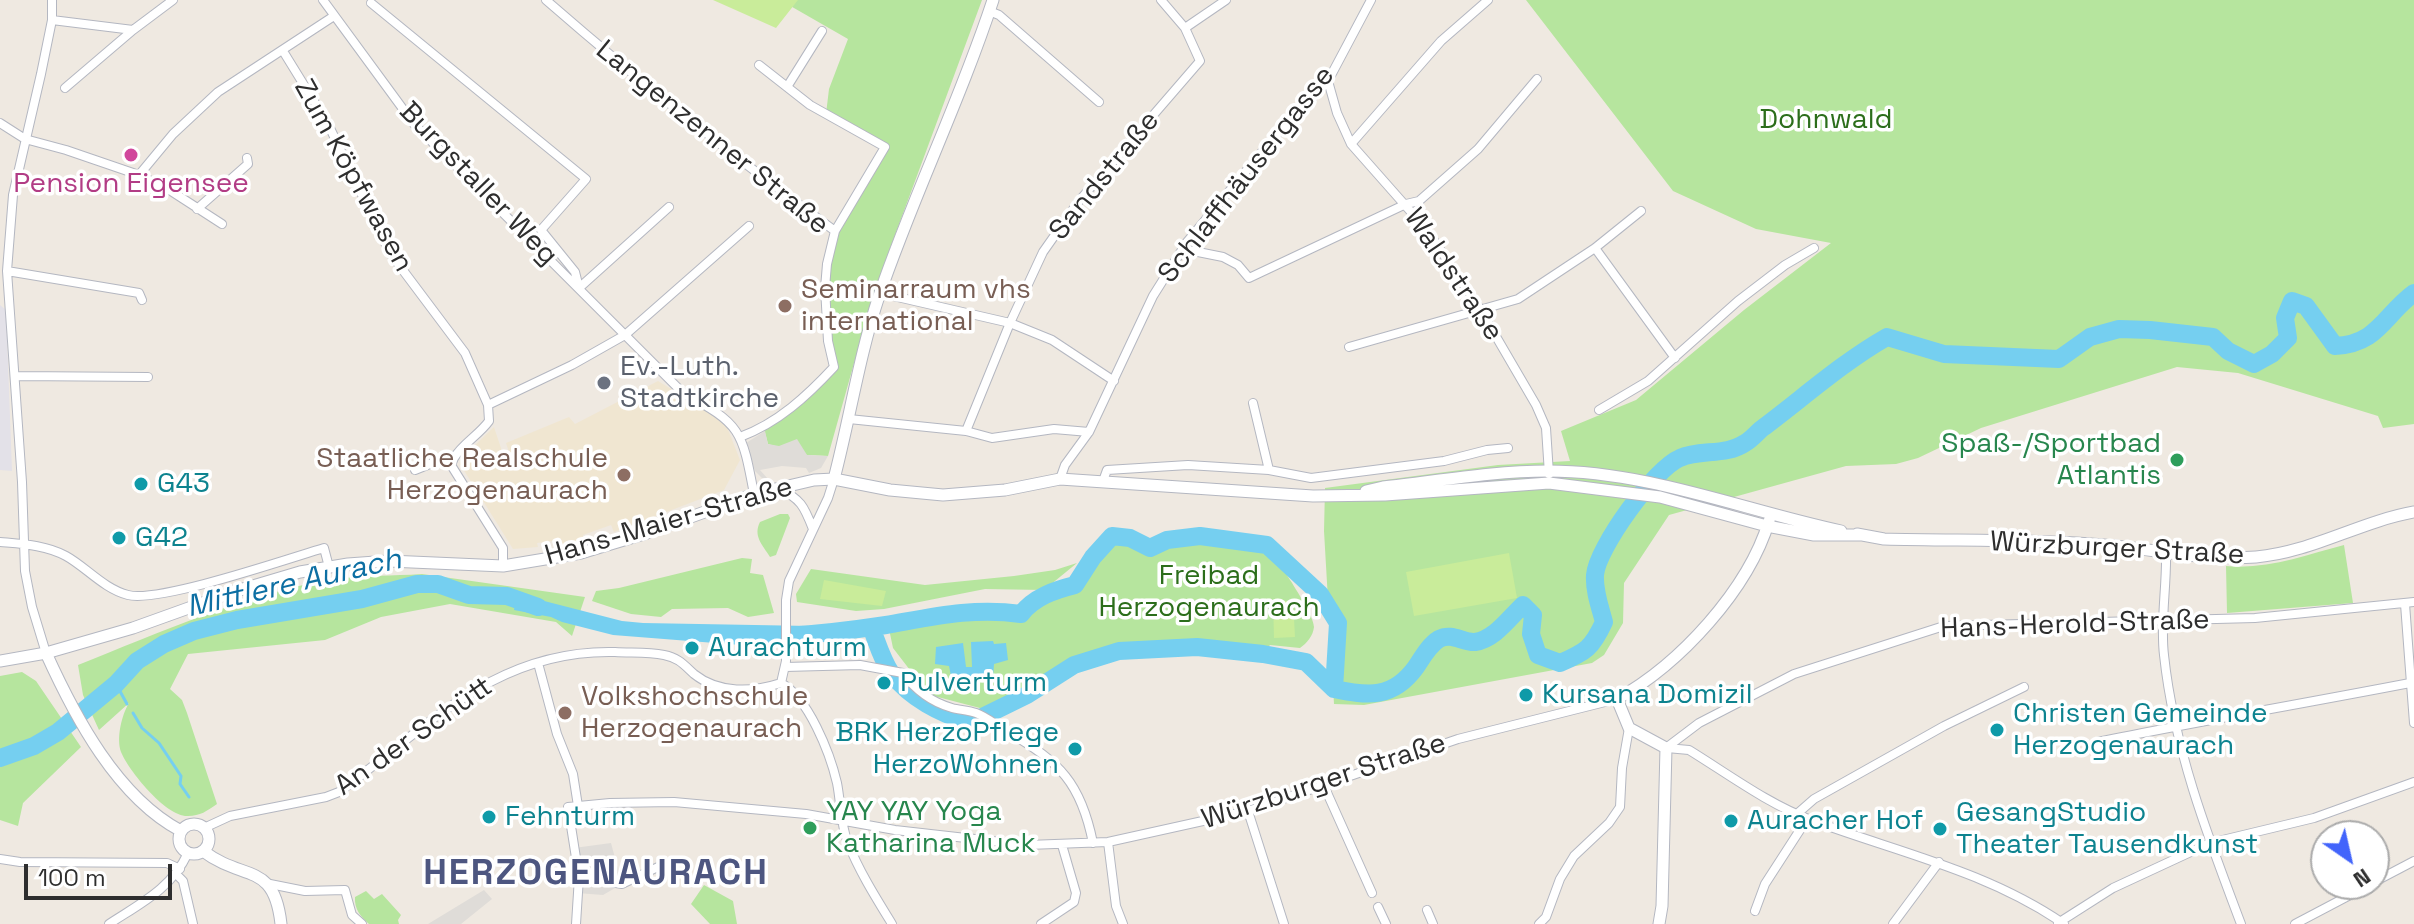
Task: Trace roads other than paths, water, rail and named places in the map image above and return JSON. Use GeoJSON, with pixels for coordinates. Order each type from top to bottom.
{"type":"FeatureCollection","features":[{"type":"Feature","properties":{"kind":"street"},"geometry":{"type":"LineString","coordinates":[[52,0],[52,20],[13,195],[7,271],[25,571],[46,653],[69,700],[95,743],[141,803],[181,831]]}},
{"type":"Feature","properties":{"kind":"street"},"geometry":{"type":"LineString","coordinates":[[65,88],[173,0]]}},
{"type":"Feature","properties":{"kind":"street","name":"Burgstaller Weg"},"geometry":{"type":"LineString","coordinates":[[323,0],[414,124],[683,393],[723,415],[740,437],[746,452],[754,494]]}},
{"type":"Feature","properties":{"kind":"street","name":"Langenzenner Straße"},"geometry":{"type":"LineString","coordinates":[[546,0],[651,92],[835,231],[825,288],[828,341],[834,367],[788,411],[740,437]]}},
{"type":"Feature","properties":{"kind":"street"},"geometry":{"type":"LineString","coordinates":[[1161,0],[1185,28],[1226,0]]}},
{"type":"Feature","properties":{"kind":"street","name":"Schlaffhäusergasse"},"geometry":{"type":"LineString","coordinates":[[1060,479],[1065,465],[1089,432],[1153,296],[1183,249],[1271,141],[1328,81],[1371,0]]}},
{"type":"Feature","properties":{"kind":"street"},"geometry":{"type":"LineString","coordinates":[[1351,144],[1441,41],[1488,0]]}},
{"type":"Feature","properties":{"kind":"street"},"geometry":{"type":"LineString","coordinates":[[371,3],[586,179],[541,230],[575,272],[579,288]]}},
{"type":"Feature","properties":{"kind":"street"},"geometry":{"type":"LineString","coordinates":[[991,5],[1099,102]]}},
{"type":"Feature","properties":{"kind":"street"},"geometry":{"type":"LineString","coordinates":[[892,924],[846,840],[835,774],[819,734],[794,690],[781,683],[785,664],[786,600],[789,581],[834,479],[866,338],[880,293],[991,5]]}},
{"type":"Feature","properties":{"kind":"street"},"geometry":{"type":"LineString","coordinates":[[139,175],[173,134],[218,92],[334,16]]}},
{"type":"Feature","properties":{"kind":"street"},"geometry":{"type":"LineString","coordinates":[[52,20],[133,30]]}},
{"type":"Feature","properties":{"kind":"street","name":"Sandstraße"},"geometry":{"type":"LineString","coordinates":[[966,431],[1043,252],[1079,201],[1200,61],[1185,28]]}},
{"type":"Feature","properties":{"kind":"street"},"geometry":{"type":"LineString","coordinates":[[787,87],[822,31]]}},
{"type":"Feature","properties":{"kind":"street","name":"Zum Köpfwasen"},"geometry":{"type":"LineString","coordinates":[[283,51],[328,124],[390,253],[465,353],[488,405]]}},
{"type":"Feature","properties":{"kind":"street"},"geometry":{"type":"LineString","coordinates":[[759,65],[810,105],[885,147],[835,231]]}},
{"type":"Feature","properties":{"kind":"street"},"geometry":{"type":"LineString","coordinates":[[1183,249],[1223,257],[1238,265],[1249,278],[1406,204],[1419,201],[1478,149],[1537,79]]}},
{"type":"Feature","properties":{"kind":"street","name":"Waldstraße"},"geometry":{"type":"LineString","coordinates":[[1328,81],[1337,113],[1351,144],[1427,230],[1480,309],[1536,405],[1546,428],[1549,477]]}},
{"type":"Feature","properties":{"kind":"street"},"geometry":{"type":"LineString","coordinates":[[0,123],[25,139],[139,175],[222,224]]}},
{"type":"Feature","properties":{"kind":"street"},"geometry":{"type":"LineString","coordinates":[[197,209],[248,164],[247,158]]}},
{"type":"Feature","properties":{"kind":"street","name":"Burgstaller Weg"},"geometry":{"type":"LineString","coordinates":[[579,288],[669,207]]}},
{"type":"Feature","properties":{"kind":"street"},"geometry":{"type":"LineString","coordinates":[[1349,347],[1518,299],[1595,248],[1641,211]]}},
{"type":"Feature","properties":{"kind":"street"},"geometry":{"type":"LineString","coordinates":[[503,566],[503,548],[451,465],[457,452],[480,434],[489,421],[488,405],[572,365],[625,335],[749,226]]}},
{"type":"Feature","properties":{"kind":"street"},"geometry":{"type":"LineString","coordinates":[[1595,248],[1675,358]]}},
{"type":"Feature","properties":{"kind":"street"},"geometry":{"type":"LineString","coordinates":[[1599,410],[1648,381],[1738,301],[1785,265],[1814,248]]}},
{"type":"Feature","properties":{"kind":"street"},"geometry":{"type":"LineString","coordinates":[[7,271],[139,293],[142,300]]}},
{"type":"Feature","properties":{"kind":"street"},"geometry":{"type":"LineString","coordinates":[[880,293],[1010,323],[1052,340],[1114,381]]}},
{"type":"Feature","properties":{"kind":"street"},"geometry":{"type":"LineString","coordinates":[[15,376],[148,377]]}},
{"type":"Feature","properties":{"kind":"street"},"geometry":{"type":"LineString","coordinates":[[1253,403],[1269,470]]}},
{"type":"Feature","properties":{"kind":"street"},"geometry":{"type":"LineString","coordinates":[[849,419],[966,431],[992,438],[1054,429],[1089,432]]}},
{"type":"Feature","properties":{"kind":"street"},"geometry":{"type":"LineString","coordinates":[[1103,481],[1107,470],[1188,465],[1269,470],[1311,478],[1343,476],[1508,448]]}},
{"type":"Feature","properties":{"kind":"street"},"geometry":{"type":"LineString","coordinates":[[415,470],[447,457],[454,458]]}},
{"type":"Feature","properties":{"kind":"street","name":"Hans-Maier-Straße"},"geometry":{"type":"LineString","coordinates":[[0,661],[46,653],[133,628],[263,581],[329,567],[423,561],[503,566],[581,553],[754,494],[834,479],[943,495],[976,494],[1060,479],[1284,495],[1345,496],[1383,487],[1510,473],[1549,477],[1617,477],[1771,512]]}},
{"type":"Feature","properties":{"kind":"street"},"geometry":{"type":"LineString","coordinates":[[1343,476],[1345,496]]}},
{"type":"Feature","properties":{"kind":"street","name":"Hans-Maier-Straße"},"geometry":{"type":"LineString","coordinates":[[1549,477],[1690,504],[1767,526]]}},
{"type":"Feature","properties":{"kind":"street"},"geometry":{"type":"LineString","coordinates":[[777,488],[796,496],[805,507],[813,529]]}},
{"type":"Feature","properties":{"kind":"street","name":"Würzburger Straße"},"geometry":{"type":"LineString","coordinates":[[579,877],[568,807],[674,802],[841,819],[895,830],[1028,845],[1108,842],[1248,811],[1458,739],[1617,699],[1657,671],[1717,611],[1751,564],[1771,512],[1812,525],[1884,539],[2103,545],[2239,557],[2273,555],[2316,545],[2358,528],[2414,512]]}},
{"type":"Feature","properties":{"kind":"street","name":"Würzburger Straße"},"geometry":{"type":"LineString","coordinates":[[1767,526],[1814,535],[1862,535]]}},
{"type":"Feature","properties":{"kind":"street"},"geometry":{"type":"LineString","coordinates":[[0,542],[24,544],[65,555],[117,591],[129,595],[159,594],[324,548],[329,567]]}},
{"type":"Feature","properties":{"kind":"street"},"geometry":{"type":"LineString","coordinates":[[2166,552],[2163,652],[2174,727],[2210,843],[2241,924]]}},
{"type":"Feature","properties":{"kind":"street"},"geometry":{"type":"LineString","coordinates":[[2409,603],[2414,723]]}},
{"type":"Feature","properties":{"kind":"street","name":"Hans-Herold-Straße"},"geometry":{"type":"LineString","coordinates":[[1666,748],[1699,723],[1794,674],[1944,626],[2255,618],[2409,603]]}},
{"type":"Feature","properties":{"kind":"street","name":"An der Schütt"},"geometry":{"type":"LineString","coordinates":[[204,828],[230,816],[339,792],[444,710],[488,682],[563,654],[648,653],[682,661],[696,675],[716,686],[746,691],[781,683]]}},
{"type":"Feature","properties":{"kind":"street"},"geometry":{"type":"LineString","coordinates":[[538,663],[557,734],[573,774],[578,806]]}},
{"type":"Feature","properties":{"kind":"street"},"geometry":{"type":"LineString","coordinates":[[785,664],[860,665],[903,673],[929,699],[982,717],[1061,769],[1073,784],[1089,821],[1093,843]]}},
{"type":"Feature","properties":{"kind":"street"},"geometry":{"type":"LineString","coordinates":[[2112,739],[2410,683]]}},
{"type":"Feature","properties":{"kind":"street"},"geometry":{"type":"LineString","coordinates":[[1798,813],[1814,799],[1944,726],[2024,687]]}},
{"type":"Feature","properties":{"kind":"street"},"geometry":{"type":"LineString","coordinates":[[1539,924],[1546,917],[1560,879],[1574,856],[1609,823],[1620,807],[1622,768],[1629,728],[1617,699]]}},
{"type":"Feature","properties":{"kind":"street"},"geometry":{"type":"LineString","coordinates":[[1629,728],[1666,748],[1689,750],[1807,819],[1939,862],[2009,893],[2061,923],[2113,888],[2210,843],[2314,818],[2414,782]]}},
{"type":"Feature","properties":{"kind":"street"},"geometry":{"type":"LineString","coordinates":[[1659,924],[1666,748]]}},
{"type":"Feature","properties":{"kind":"street"},"geometry":{"type":"LineString","coordinates":[[1324,786],[1372,893]]}},
{"type":"Feature","properties":{"kind":"street"},"geometry":{"type":"LineString","coordinates":[[1248,811],[1284,924]]}},
{"type":"Feature","properties":{"kind":"street"},"geometry":{"type":"LineString","coordinates":[[1755,911],[1765,884],[1807,819]]}},
{"type":"Feature","properties":{"kind":"street"},"geometry":{"type":"LineString","coordinates":[[192,824],[204,828],[209,842],[203,851],[193,855],[180,846],[181,831],[192,824]]}},
{"type":"Feature","properties":{"kind":"street"},"geometry":{"type":"LineString","coordinates":[[1108,842],[1116,906],[1123,924]]}},
{"type":"Feature","properties":{"kind":"street"},"geometry":{"type":"LineString","coordinates":[[1041,924],[1074,902],[1076,893],[1062,845]]}},
{"type":"Feature","properties":{"kind":"street"},"geometry":{"type":"LineString","coordinates":[[203,851],[270,884],[305,891],[345,890],[352,915],[362,924]]}},
{"type":"Feature","properties":{"kind":"street"},"geometry":{"type":"LineString","coordinates":[[109,924],[167,885],[188,853]]}},
{"type":"Feature","properties":{"kind":"street"},"geometry":{"type":"LineString","coordinates":[[0,859],[164,863],[178,872],[183,881],[193,924]]}},
{"type":"Feature","properties":{"kind":"street"},"geometry":{"type":"LineString","coordinates":[[2390,874],[2414,861]]}},
{"type":"Feature","properties":{"kind":"street"},"geometry":{"type":"LineString","coordinates":[[1893,924],[1939,862]]}},
{"type":"Feature","properties":{"kind":"street"},"geometry":{"type":"LineString","coordinates":[[576,924],[579,877],[622,884],[658,867]]}},
{"type":"Feature","properties":{"kind":"street"},"geometry":{"type":"LineString","coordinates":[[270,884],[278,901],[281,924]]}},
{"type":"Feature","properties":{"kind":"street"},"geometry":{"type":"LineString","coordinates":[[2295,924],[2340,900]]}},
{"type":"Feature","properties":{"kind":"street"},"geometry":{"type":"LineString","coordinates":[[1378,907],[1386,924]]}},
{"type":"Feature","properties":{"kind":"street"},"geometry":{"type":"LineString","coordinates":[[1427,910],[1433,924]]}},
{"type":"Feature","properties":{"kind":"water"},"geometry":{"type":"Polygon","coordinates":[[[517,594],[622,621],[810,626],[810,645],[766,647],[613,635],[514,610],[517,594]]]}},
{"type":"Feature","properties":{"kind":"water"},"geometry":{"type":"Polygon","coordinates":[[[993,641],[994,644],[1006,643],[1008,660],[994,664],[993,678],[952,681],[949,666],[935,664],[936,647],[963,643],[966,667],[972,667],[971,642],[993,641]]]}},
{"type":"Feature","properties":{"kind":"waterway","name":"Mittlere Aurach"},"geometry":{"type":"LineString","coordinates":[[787,636],[861,629],[969,612],[1021,614],[1039,599],[1075,585],[1093,557],[1112,536],[1130,538],[1150,548],[1167,540],[1200,536],[1267,545],[1320,594],[1338,623],[1334,689],[1369,694],[1389,690],[1407,677],[1439,639],[1482,640],[1523,605],[1533,615],[1531,634],[1538,655],[1560,663],[1587,648],[1600,631],[1604,622],[1595,587],[1598,563],[1616,529],[1656,477],[1680,458],[1730,450],[1745,443],[1839,369],[1887,337],[1944,354],[2059,359],[2090,337],[2119,329],[2150,330],[2213,337],[2228,351],[2254,364],[2272,354],[2288,338],[2285,318],[2292,301],[2306,306],[2335,346],[2350,344],[2371,334],[2414,293]]}},
{"type":"Feature","properties":{"kind":"waterway","name":"Mittlere Aurach"},"geometry":{"type":"LineString","coordinates":[[0,758],[34,746],[58,732],[116,684],[137,661],[164,644],[194,631],[237,620],[362,599],[417,584],[438,584],[469,595],[507,596],[538,607]]}},
{"type":"Feature","properties":{"kind":"waterway","name":"Mittlere Aurach"},"geometry":{"type":"LineString","coordinates":[[871,627],[885,662],[899,682],[927,704],[970,723],[1027,695],[1074,665],[1119,651],[1197,647],[1263,654],[1306,662],[1334,689]]}},
{"type":"Feature","properties":{"kind":"waterway"},"geometry":{"type":"LineString","coordinates":[[116,684],[127,704]]}},
{"type":"Feature","properties":{"kind":"waterway"},"geometry":{"type":"LineString","coordinates":[[133,713],[142,728],[159,743],[181,776],[180,784],[189,797]]}},
{"type":"Feature","properties":{"kind":"place","name":"Pension Eigensee"},"geometry":{"type":"Point","coordinates":[131,155]}},
{"type":"Feature","properties":{"kind":"place","name":"Seminarraum vhs international"},"geometry":{"type":"Point","coordinates":[785,306]}},
{"type":"Feature","properties":{"kind":"place","name":"Ev.-Luth. Stadtkirche"},"geometry":{"type":"Point","coordinates":[604,383]}},
{"type":"Feature","properties":{"kind":"place","name":"Spaß-/Sportbad Atlantis"},"geometry":{"type":"Point","coordinates":[2177,460]}},
{"type":"Feature","properties":{"kind":"place","name":"Staatliche Realschule Herzogenaurach"},"geometry":{"type":"Point","coordinates":[624,475]}},
{"type":"Feature","properties":{"kind":"place","name":"G43"},"geometry":{"type":"Point","coordinates":[141,484]}},
{"type":"Feature","properties":{"kind":"place","name":"G42"},"geometry":{"type":"Point","coordinates":[119,538]}},
{"type":"Feature","properties":{"kind":"place","name":"Aurachturm"},"geometry":{"type":"Point","coordinates":[692,648]}},
{"type":"Feature","properties":{"kind":"place","name":"Pulverturm"},"geometry":{"type":"Point","coordinates":[884,683]}},
{"type":"Feature","properties":{"kind":"place","name":"Kursana Domizil"},"geometry":{"type":"Point","coordinates":[1526,695]}},
{"type":"Feature","properties":{"kind":"place","name":"Volkshochschule Herzogenaurach"},"geometry":{"type":"Point","coordinates":[565,713]}},
{"type":"Feature","properties":{"kind":"place","name":"Christen Gemeinde Herzogenaurach"},"geometry":{"type":"Point","coordinates":[1997,730]}},
{"type":"Feature","properties":{"kind":"place","name":"BRK HerzoPflege HerzoWohnen"},"geometry":{"type":"Point","coordinates":[1075,749]}},
{"type":"Feature","properties":{"kind":"place","name":"Fehnturm"},"geometry":{"type":"Point","coordinates":[489,817]}},
{"type":"Feature","properties":{"kind":"place","name":"Auracher Hof"},"geometry":{"type":"Point","coordinates":[1731,821]}},
{"type":"Feature","properties":{"kind":"place","name":"YAY YAY Yoga Katharina Muck"},"geometry":{"type":"Point","coordinates":[810,828]}},
{"type":"Feature","properties":{"kind":"place","name":"GesangStudio Theater Tausendkunst"},"geometry":{"type":"Point","coordinates":[1940,829]}},
{"type":"Feature","properties":{"kind":"district","name":"HERZOGENAURACH"},"geometry":{"type":"Point","coordinates":[596,874]}},
{"type":"Feature","properties":{"kind":"park label","name":"Dohnwald"},"geometry":{"type":"Point","coordinates":[1826,120]}},
{"type":"Feature","properties":{"kind":"park label","name":"Freibad Herzogenaurach"},"geometry":{"type":"Point","coordinates":[1209,592]}}]}
